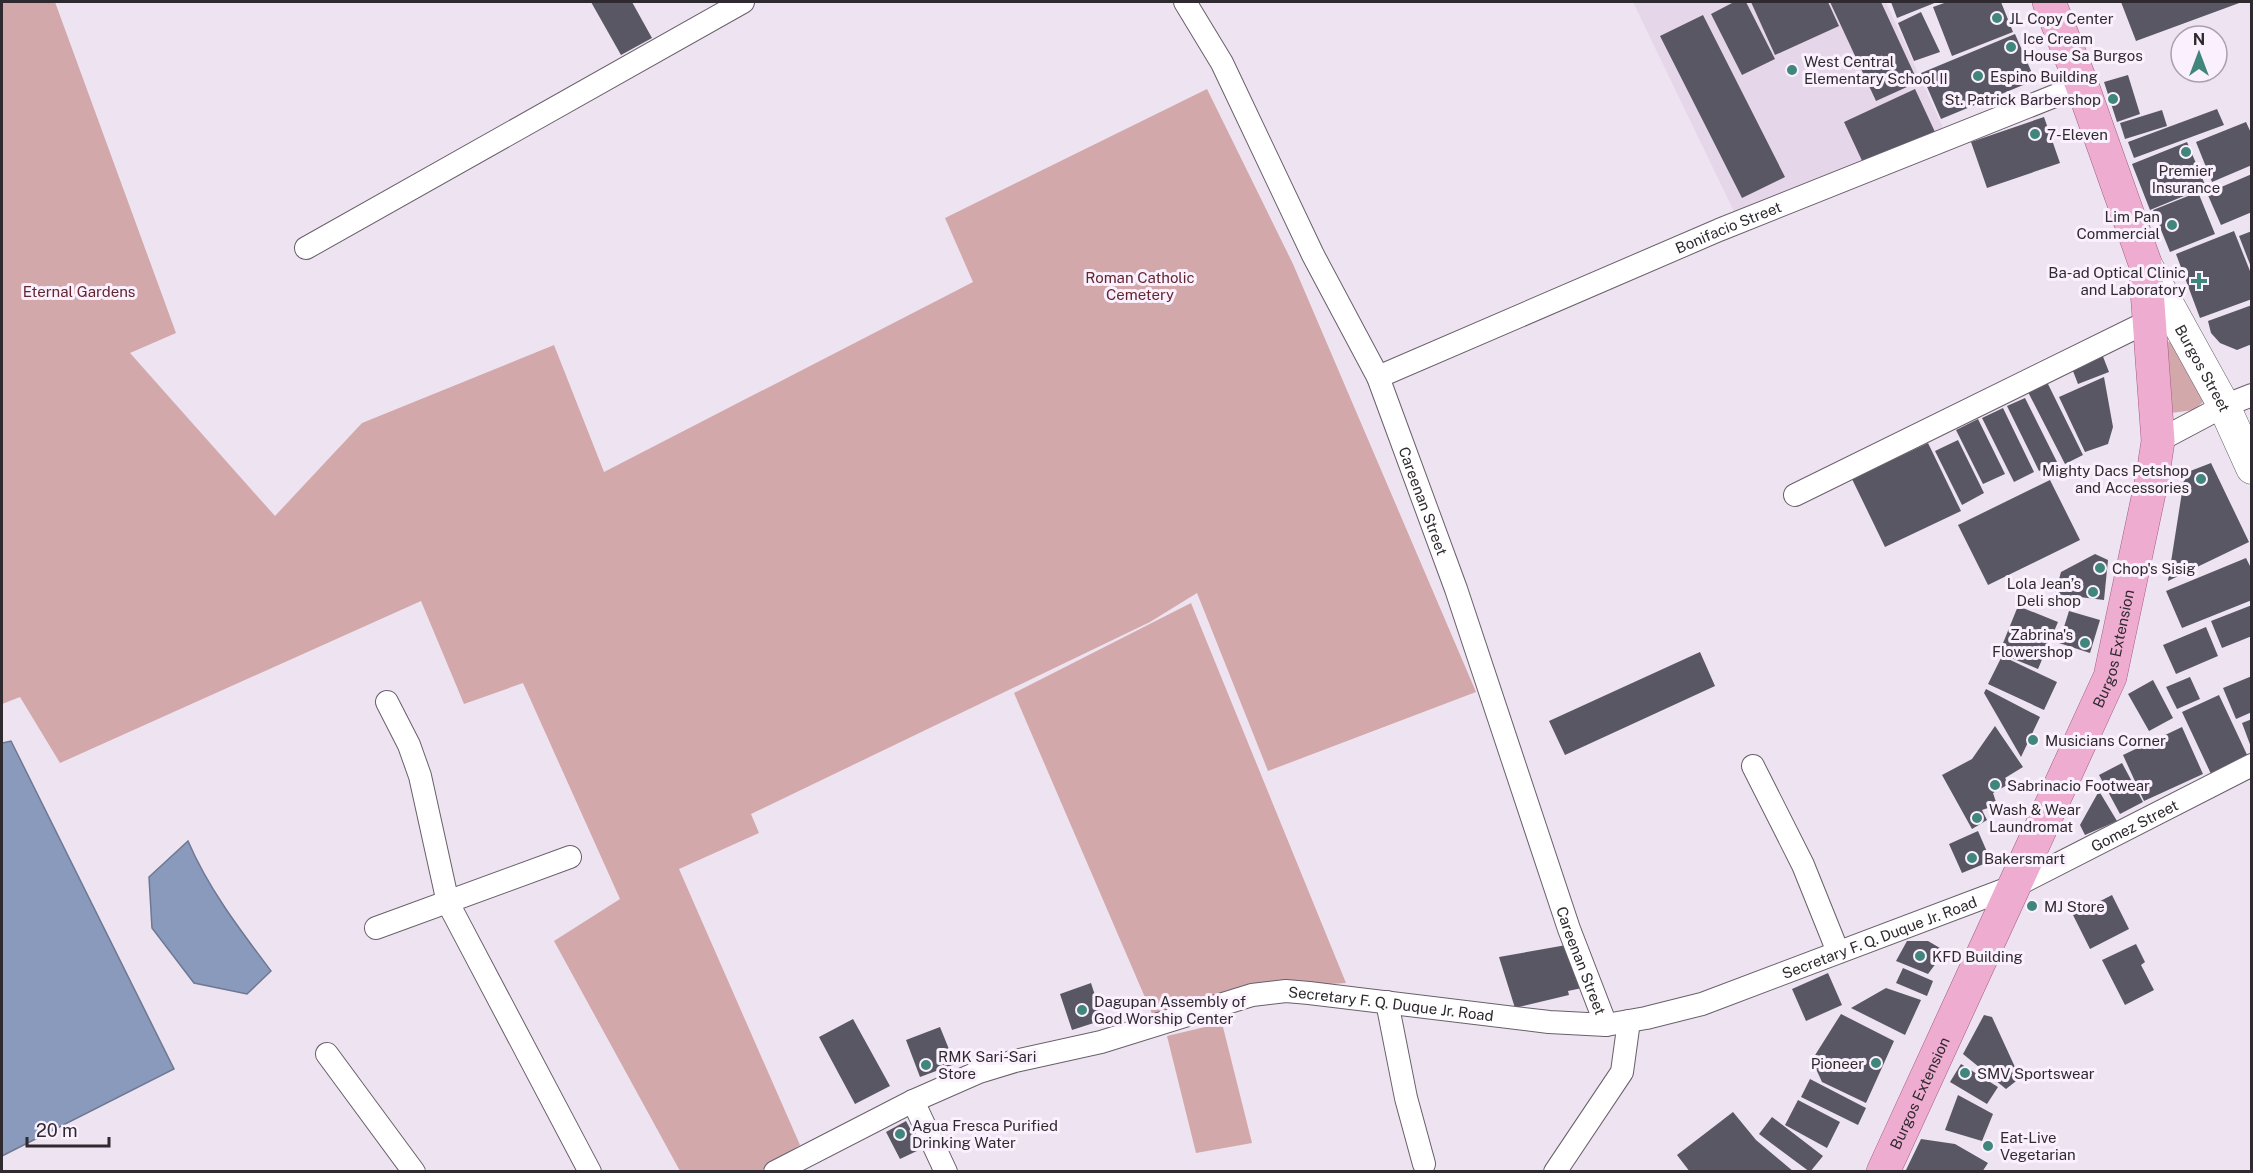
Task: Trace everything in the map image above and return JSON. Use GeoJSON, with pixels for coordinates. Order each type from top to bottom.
{"type":"FeatureCollection","features":[{"type":"Feature","properties":{"kind":"main road","name":"Burgos Street"},"geometry":{"type":"LineString","coordinates":[[2049,2],[2082,85],[2145,263]]}},
{"type":"Feature","properties":{"kind":"main road","name":"Burgos Extension"},"geometry":{"type":"LineString","coordinates":[[1883,1172],[2017,885],[2110,677],[2158,441],[2145,263]]}},
{"type":"Feature","properties":{"kind":"street"},"geometry":{"type":"LineString","coordinates":[[306,248],[743,2]]}},
{"type":"Feature","properties":{"kind":"street","name":"Careenan Street"},"geometry":{"type":"LineString","coordinates":[[1185,2],[1222,63],[1313,255],[1378,377],[1455,589],[1569,929],[1606,1025]]}},
{"type":"Feature","properties":{"kind":"street","name":"Bonifacio Street"},"geometry":{"type":"LineString","coordinates":[[1378,377],[1719,230],[2082,85]]}},
{"type":"Feature","properties":{"kind":"street","name":"Burgos Street"},"geometry":{"type":"LineString","coordinates":[[2145,263],[2238,400],[2252,468]]}},
{"type":"Feature","properties":{"kind":"street"},"geometry":{"type":"LineString","coordinates":[[1795,495],[2149,321]]}},
{"type":"Feature","properties":{"kind":"street"},"geometry":{"type":"LineString","coordinates":[[2158,441],[2238,400]]}},
{"type":"Feature","properties":{"kind":"street"},"geometry":{"type":"LineString","coordinates":[[387,702],[409,745],[420,776],[448,903],[590,1172]]}},
{"type":"Feature","properties":{"kind":"street","name":"Gomez Street"},"geometry":{"type":"LineString","coordinates":[[2017,885],[2252,765]]}},
{"type":"Feature","properties":{"kind":"street"},"geometry":{"type":"LineString","coordinates":[[1753,766],[1803,865],[1838,952]]}},
{"type":"Feature","properties":{"kind":"street"},"geometry":{"type":"LineString","coordinates":[[376,928],[570,856]]}},
{"type":"Feature","properties":{"kind":"street","name":"Secretary F. Q. Duque Jr. Road"},"geometry":{"type":"LineString","coordinates":[[775,1172],[913,1101],[979,1072],[1015,1061],[1101,1042],[1252,995],[1286,991],[1549,1022],[1606,1025],[1702,1004],[2017,885]]}},
{"type":"Feature","properties":{"kind":"street"},"geometry":{"type":"LineString","coordinates":[[1387,1002],[1406,1098],[1424,1164]]}},
{"type":"Feature","properties":{"kind":"street"},"geometry":{"type":"LineString","coordinates":[[1555,1172],[1622,1072],[1629,1021]]}},
{"type":"Feature","properties":{"kind":"street"},"geometry":{"type":"LineString","coordinates":[[327,1054],[414,1172]]}},
{"type":"Feature","properties":{"kind":"street"},"geometry":{"type":"LineString","coordinates":[[913,1101],[946,1172]]}},
{"type":"Feature","properties":{"kind":"shaded area","name":"West Central Elementary School II"},"geometry":{"type":"Polygon","coordinates":[[[1633,2],[1886,2],[1948,139],[1740,224],[1633,2]]]}},
{"type":"Feature","properties":{"kind":"green space"},"geometry":{"type":"Polygon","coordinates":[[[2,2],[55,2],[176,333],[130,353],[275,516],[362,423],[554,345],[604,472],[973,282],[945,218],[1207,89],[1293,264],[1476,692],[1268,771],[1197,593],[1150,622],[751,814],[759,833],[679,869],[800,1145],[759,1172],[680,1171],[554,941],[620,899],[523,683],[464,704],[421,601],[60,763],[20,697],[2,704],[2,2]]]}},
{"type":"Feature","properties":{"kind":"green space"},"geometry":{"type":"Polygon","coordinates":[[[2167,342],[2172,342],[2190,372],[2203,402],[2194,410],[2171,413],[2167,342]]]}},
{"type":"Feature","properties":{"kind":"green space"},"geometry":{"type":"Polygon","coordinates":[[[1191,603],[1346,983],[1251,989],[1153,1016],[1014,693],[1191,603]]]}},
{"type":"Feature","properties":{"kind":"green space"},"geometry":{"type":"Polygon","coordinates":[[[1222,1023],[1252,1143],[1196,1153],[1167,1036],[1222,1023]]]}},
{"type":"Feature","properties":{"kind":"water"},"geometry":{"type":"Polygon","coordinates":[[[11,741],[174,1069],[2,1156],[2,743],[11,741]]]}},
{"type":"Feature","properties":{"kind":"water"},"geometry":{"type":"Polygon","coordinates":[[[188,841],[215,892],[271,971],[247,994],[194,983],[152,928],[149,877],[188,841]]]}},
{"type":"Feature","properties":{"kind":"building"},"geometry":{"type":"Polygon","coordinates":[[[591,2],[632,2],[652,38],[621,55],[591,2]]]}},
{"type":"Feature","properties":{"kind":"building"},"geometry":{"type":"Polygon","coordinates":[[[1734,2],[1746,2],[1775,59],[1742,75],[1711,14],[1734,2]]]}},
{"type":"Feature","properties":{"kind":"building"},"geometry":{"type":"Polygon","coordinates":[[[1751,2],[1828,2],[1839,26],[1775,55],[1751,2]]]}},
{"type":"Feature","properties":{"kind":"building"},"geometry":{"type":"Polygon","coordinates":[[[1830,2],[1881,2],[1918,82],[1876,101],[1830,2]]]}},
{"type":"Feature","properties":{"kind":"building"},"geometry":{"type":"Polygon","coordinates":[[[1891,2],[1937,2],[1897,18],[1891,2]]]}},
{"type":"Feature","properties":{"kind":"building"},"geometry":{"type":"Polygon","coordinates":[[[1947,2],[2001,2],[2013,32],[1952,56],[1933,7],[1947,2]]]}},
{"type":"Feature","properties":{"kind":"building"},"geometry":{"type":"Polygon","coordinates":[[[2121,2],[2242,2],[2182,24],[2169,24],[2169,29],[2136,41],[2121,2]]]}},
{"type":"Feature","properties":{"kind":"building"},"geometry":{"type":"Polygon","coordinates":[[[1921,12],[1940,52],[1914,61],[1898,23],[1921,12]]]}},
{"type":"Feature","properties":{"kind":"building"},"geometry":{"type":"Polygon","coordinates":[[[1703,15],[1785,177],[1742,198],[1660,36],[1703,15]]]}},
{"type":"Feature","properties":{"kind":"building","name":"Espino Building"},"geometry":{"type":"Polygon","coordinates":[[[2015,34],[2035,80],[1941,119],[1921,73],[2015,34]]]}},
{"type":"Feature","properties":{"kind":"building"},"geometry":{"type":"Polygon","coordinates":[[[2128,75],[2140,114],[2117,122],[2104,82],[2128,75]]]}},
{"type":"Feature","properties":{"kind":"building"},"geometry":{"type":"Polygon","coordinates":[[[1915,89],[1935,132],[1864,165],[1844,122],[1915,89]]]}},
{"type":"Feature","properties":{"kind":"building"},"geometry":{"type":"Polygon","coordinates":[[[2217,109],[2224,125],[2134,158],[2128,142],[2217,109]]]}},
{"type":"Feature","properties":{"kind":"building"},"geometry":{"type":"Polygon","coordinates":[[[2162,110],[2167,126],[2125,139],[2120,123],[2162,110]]]}},
{"type":"Feature","properties":{"kind":"building"},"geometry":{"type":"Polygon","coordinates":[[[2044,117],[2060,163],[1987,188],[1971,142],[2044,117]]]}},
{"type":"Feature","properties":{"kind":"building"},"geometry":{"type":"Polygon","coordinates":[[[2246,122],[2252,135],[2252,165],[2212,182],[2196,142],[2246,122]]]}},
{"type":"Feature","properties":{"kind":"building"},"geometry":{"type":"Polygon","coordinates":[[[2187,142],[2206,187],[2150,210],[2132,164],[2187,142]]]}},
{"type":"Feature","properties":{"kind":"building"},"geometry":{"type":"Polygon","coordinates":[[[2252,174],[2252,212],[2221,225],[2207,193],[2252,174]]]}},
{"type":"Feature","properties":{"kind":"building"},"geometry":{"type":"Polygon","coordinates":[[[2198,192],[2215,234],[2170,252],[2153,210],[2198,192]]]}},
{"type":"Feature","properties":{"kind":"building"},"geometry":{"type":"Polygon","coordinates":[[[2234,231],[2252,276],[2252,299],[2200,318],[2176,254],[2234,231]]]}},
{"type":"Feature","properties":{"kind":"building"},"geometry":{"type":"Polygon","coordinates":[[[2252,231],[2252,267],[2251,267],[2239,236],[2252,231]]]}},
{"type":"Feature","properties":{"kind":"building"},"geometry":{"type":"Polygon","coordinates":[[[2252,305],[2252,344],[2237,350],[2220,343],[2211,333],[2208,321],[2252,305]]]}},
{"type":"Feature","properties":{"kind":"building"},"geometry":{"type":"Polygon","coordinates":[[[2102,354],[2109,372],[2078,384],[2071,366],[2102,354]]]}},
{"type":"Feature","properties":{"kind":"building"},"geometry":{"type":"Polygon","coordinates":[[[2104,377],[2113,427],[2108,444],[2085,452],[2059,397],[2104,377]]]}},
{"type":"Feature","properties":{"kind":"building"},"geometry":{"type":"Polygon","coordinates":[[[2047,382],[2083,455],[2065,464],[2028,392],[2047,382]]]}},
{"type":"Feature","properties":{"kind":"building"},"geometry":{"type":"Polygon","coordinates":[[[2025,398],[2057,462],[2039,471],[2007,406],[2025,398]]]}},
{"type":"Feature","properties":{"kind":"building"},"geometry":{"type":"Polygon","coordinates":[[[2003,408],[2034,472],[2014,482],[1982,418],[2003,408]]]}},
{"type":"Feature","properties":{"kind":"building"},"geometry":{"type":"Polygon","coordinates":[[[1978,419],[2005,474],[1983,484],[1956,430],[1978,419]]]}},
{"type":"Feature","properties":{"kind":"building"},"geometry":{"type":"Polygon","coordinates":[[[1958,440],[1984,493],[1962,505],[1935,451],[1958,440]]]}},
{"type":"Feature","properties":{"kind":"building"},"geometry":{"type":"Polygon","coordinates":[[[1928,443],[1961,511],[1885,547],[1852,479],[1928,443]]]}},
{"type":"Feature","properties":{"kind":"building"},"geometry":{"type":"Polygon","coordinates":[[[2211,463],[2249,542],[2168,581],[2185,473],[2211,463]]]}},
{"type":"Feature","properties":{"kind":"building"},"geometry":{"type":"Polygon","coordinates":[[[2050,480],[2080,540],[1988,585],[1958,525],[2050,480]]]}},
{"type":"Feature","properties":{"kind":"building"},"geometry":{"type":"Polygon","coordinates":[[[2095,554],[2108,560],[2104,600],[2055,594],[2061,572],[2095,554]]]}},
{"type":"Feature","properties":{"kind":"building"},"geometry":{"type":"Polygon","coordinates":[[[2246,558],[2252,570],[2252,600],[2182,628],[2166,591],[2246,558]]]}},
{"type":"Feature","properties":{"kind":"building"},"geometry":{"type":"Polygon","coordinates":[[[2252,605],[2252,636],[2222,648],[2211,621],[2252,605]]]}},
{"type":"Feature","properties":{"kind":"building"},"geometry":{"type":"Polygon","coordinates":[[[2018,606],[2058,622],[2038,669],[1999,653],[2018,606]]]}},
{"type":"Feature","properties":{"kind":"building"},"geometry":{"type":"Polygon","coordinates":[[[2069,611],[2100,620],[2090,653],[2059,643],[2069,611]]]}},
{"type":"Feature","properties":{"kind":"building"},"geometry":{"type":"Polygon","coordinates":[[[2206,627],[2218,656],[2176,674],[2163,645],[2206,627]]]}},
{"type":"Feature","properties":{"kind":"building"},"geometry":{"type":"Polygon","coordinates":[[[1700,652],[1715,686],[1565,755],[1549,721],[1700,652]]]}},
{"type":"Feature","properties":{"kind":"building"},"geometry":{"type":"Polygon","coordinates":[[[2002,656],[2057,682],[2044,710],[1988,684],[2002,656]]]}},
{"type":"Feature","properties":{"kind":"building"},"geometry":{"type":"Polygon","coordinates":[[[2252,676],[2252,712],[2236,719],[2223,688],[2252,676]]]}},
{"type":"Feature","properties":{"kind":"building"},"geometry":{"type":"Polygon","coordinates":[[[2190,677],[2200,699],[2177,709],[2166,687],[2190,677]]]}},
{"type":"Feature","properties":{"kind":"building"},"geometry":{"type":"Polygon","coordinates":[[[2153,680],[2173,718],[2149,731],[2128,694],[2153,680]]]}},
{"type":"Feature","properties":{"kind":"building"},"geometry":{"type":"Polygon","coordinates":[[[1986,689],[2040,717],[2021,757],[1984,693],[1986,689]]]}},
{"type":"Feature","properties":{"kind":"building"},"geometry":{"type":"Polygon","coordinates":[[[2219,695],[2249,759],[2212,776],[2182,712],[2219,695]]]}},
{"type":"Feature","properties":{"kind":"building"},"geometry":{"type":"Polygon","coordinates":[[[2252,719],[2252,747],[2251,747],[2242,723],[2252,719]]]}},
{"type":"Feature","properties":{"kind":"building"},"geometry":{"type":"Polygon","coordinates":[[[1995,726],[2023,767],[2005,778],[2009,784],[1993,793],[1997,805],[1982,810],[1987,820],[1972,829],[1942,775],[1972,759],[1995,726]]]}},
{"type":"Feature","properties":{"kind":"building"},"geometry":{"type":"Polygon","coordinates":[[[2182,727],[2203,774],[2144,801],[2123,755],[2182,727]]]}},
{"type":"Feature","properties":{"kind":"building"},"geometry":{"type":"Polygon","coordinates":[[[2122,763],[2143,802],[2120,814],[2099,775],[2122,763]]]}},
{"type":"Feature","properties":{"kind":"building"},"geometry":{"type":"Polygon","coordinates":[[[2099,791],[2117,821],[2085,835],[2080,825],[2099,791]]]}},
{"type":"Feature","properties":{"kind":"building"},"geometry":{"type":"Polygon","coordinates":[[[1978,831],[1991,861],[1962,873],[1949,844],[1978,831]]]}},
{"type":"Feature","properties":{"kind":"building"},"geometry":{"type":"Polygon","coordinates":[[[2112,895],[2129,929],[2090,949],[2073,915],[2112,895]]]}},
{"type":"Feature","properties":{"kind":"building","name":"KFD Building"},"geometry":{"type":"Polygon","coordinates":[[[1907,941],[1928,941],[1945,951],[1928,974],[1896,961],[1907,941]]]}},
{"type":"Feature","properties":{"kind":"building"},"geometry":{"type":"Polygon","coordinates":[[[1572,944],[1582,988],[1568,991],[1569,995],[1515,1008],[1499,957],[1572,944]]]}},
{"type":"Feature","properties":{"kind":"building"},"geometry":{"type":"Polygon","coordinates":[[[2136,944],[2145,962],[2141,965],[2154,990],[2125,1005],[2102,960],[2136,944]]]}},
{"type":"Feature","properties":{"kind":"building"},"geometry":{"type":"Polygon","coordinates":[[[1903,968],[1933,981],[1927,996],[1896,983],[1903,968]]]}},
{"type":"Feature","properties":{"kind":"building"},"geometry":{"type":"Polygon","coordinates":[[[1828,973],[1842,1005],[1806,1021],[1792,989],[1828,973]]]}},
{"type":"Feature","properties":{"kind":"building"},"geometry":{"type":"Polygon","coordinates":[[[1091,983],[1103,1020],[1072,1030],[1060,994],[1091,983]]]}},
{"type":"Feature","properties":{"kind":"building"},"geometry":{"type":"Polygon","coordinates":[[[1886,988],[1921,1000],[1905,1035],[1851,1008],[1886,988]]]}},
{"type":"Feature","properties":{"kind":"building"},"geometry":{"type":"Polygon","coordinates":[[[1841,1014],[1894,1041],[1866,1103],[1822,1082],[1812,1060],[1841,1014]]]}},
{"type":"Feature","properties":{"kind":"building"},"geometry":{"type":"Polygon","coordinates":[[[1984,1015],[1992,1017],[2020,1078],[2006,1089],[1963,1054],[1984,1015]]]}},
{"type":"Feature","properties":{"kind":"building"},"geometry":{"type":"Polygon","coordinates":[[[853,1019],[890,1086],[855,1104],[819,1037],[853,1019]]]}},
{"type":"Feature","properties":{"kind":"building"},"geometry":{"type":"Polygon","coordinates":[[[940,1027],[955,1064],[920,1077],[906,1040],[940,1027]]]}},
{"type":"Feature","properties":{"kind":"building"},"geometry":{"type":"Polygon","coordinates":[[[1961,1064],[1998,1087],[1987,1104],[1950,1082],[1961,1064]]]}},
{"type":"Feature","properties":{"kind":"building"},"geometry":{"type":"Polygon","coordinates":[[[1810,1079],[1866,1108],[1858,1125],[1801,1097],[1810,1079]]]}},
{"type":"Feature","properties":{"kind":"building"},"geometry":{"type":"Polygon","coordinates":[[[1958,1095],[1993,1114],[1982,1141],[1945,1130],[1958,1095]]]}},
{"type":"Feature","properties":{"kind":"building"},"geometry":{"type":"Polygon","coordinates":[[[1798,1100],[1840,1122],[1827,1148],[1785,1125],[1798,1100]]]}},
{"type":"Feature","properties":{"kind":"building"},"geometry":{"type":"Polygon","coordinates":[[[1733,1112],[1756,1140],[1794,1172],[1690,1172],[1677,1155],[1733,1112]]]}},
{"type":"Feature","properties":{"kind":"building"},"geometry":{"type":"Polygon","coordinates":[[[1772,1117],[1823,1156],[1810,1172],[1759,1134],[1772,1117]]]}},
{"type":"Feature","properties":{"kind":"building"},"geometry":{"type":"Polygon","coordinates":[[[906,1121],[921,1149],[900,1159],[886,1132],[906,1121]]]}},
{"type":"Feature","properties":{"kind":"building"},"geometry":{"type":"Polygon","coordinates":[[[1921,1139],[1955,1144],[1988,1163],[1982,1172],[1905,1172],[1921,1139]]]}},
{"type":"Feature","properties":{"kind":"place","name":"JL Copy Center"},"geometry":{"type":"Point","coordinates":[1997,18]}},
{"type":"Feature","properties":{"kind":"place","name":"Ice Cream House Sa Burgos"},"geometry":{"type":"Point","coordinates":[2011,47]}},
{"type":"Feature","properties":{"kind":"place","name":"West Central Elementary School II"},"geometry":{"type":"Point","coordinates":[1792,70]}},
{"type":"Feature","properties":{"kind":"place","name":"Espino Building"},"geometry":{"type":"Point","coordinates":[1978,76]}},
{"type":"Feature","properties":{"kind":"place","name":"St. Patrick Barbershop"},"geometry":{"type":"Point","coordinates":[2113,99]}},
{"type":"Feature","properties":{"kind":"place","name":"7-Eleven"},"geometry":{"type":"Point","coordinates":[2035,134]}},
{"type":"Feature","properties":{"kind":"place","name":"Premier Insurance"},"geometry":{"type":"Point","coordinates":[2186,152]}},
{"type":"Feature","properties":{"kind":"place","name":"Lim Pan Commercial"},"geometry":{"type":"Point","coordinates":[2172,225]}},
{"type":"Feature","properties":{"kind":"place","name":"Ba-ad Optical Clinic and Laboratory"},"geometry":{"type":"Point","coordinates":[2199,281]}},
{"type":"Feature","properties":{"kind":"place","name":"Mighty Dacs Petshop and Accessories"},"geometry":{"type":"Point","coordinates":[2201,479]}},
{"type":"Feature","properties":{"kind":"place","name":"Chop's Sisig"},"geometry":{"type":"Point","coordinates":[2100,568]}},
{"type":"Feature","properties":{"kind":"place","name":"Lola Jean’s Deli shop"},"geometry":{"type":"Point","coordinates":[2093,592]}},
{"type":"Feature","properties":{"kind":"place","name":"Zabrina's Flowershop"},"geometry":{"type":"Point","coordinates":[2085,643]}},
{"type":"Feature","properties":{"kind":"place","name":"Musicians Corner"},"geometry":{"type":"Point","coordinates":[2033,740]}},
{"type":"Feature","properties":{"kind":"place","name":"Sabrinacio Footwear"},"geometry":{"type":"Point","coordinates":[1995,785]}},
{"type":"Feature","properties":{"kind":"place","name":"Wash & Wear Laundromat"},"geometry":{"type":"Point","coordinates":[1977,818]}},
{"type":"Feature","properties":{"kind":"place","name":"Bakersmart"},"geometry":{"type":"Point","coordinates":[1972,858]}},
{"type":"Feature","properties":{"kind":"place","name":"MJ Store"},"geometry":{"type":"Point","coordinates":[2032,906]}},
{"type":"Feature","properties":{"kind":"place","name":"KFD Building"},"geometry":{"type":"Point","coordinates":[1920,956]}},
{"type":"Feature","properties":{"kind":"place","name":"Dagupan Assembly of God Worship Center"},"geometry":{"type":"Point","coordinates":[1082,1010]}},
{"type":"Feature","properties":{"kind":"place","name":"Pioneer"},"geometry":{"type":"Point","coordinates":[1876,1063]}},
{"type":"Feature","properties":{"kind":"place","name":"RMK Sari-Sari Store"},"geometry":{"type":"Point","coordinates":[926,1065]}},
{"type":"Feature","properties":{"kind":"place","name":"SMV Sportswear"},"geometry":{"type":"Point","coordinates":[1965,1073]}},
{"type":"Feature","properties":{"kind":"place","name":"Agua Fresca Purified Drinking Water"},"geometry":{"type":"Point","coordinates":[900,1134]}},
{"type":"Feature","properties":{"kind":"place","name":"Eat-Live Vegetarian"},"geometry":{"type":"Point","coordinates":[1988,1146]}},
{"type":"Feature","properties":{"kind":"park label","name":"Roman Catholic Cemetery"},"geometry":{"type":"Point","coordinates":[1140,286]}},
{"type":"Feature","properties":{"kind":"park label","name":"Eternal Gardens"},"geometry":{"type":"Point","coordinates":[79,291]}}]}
